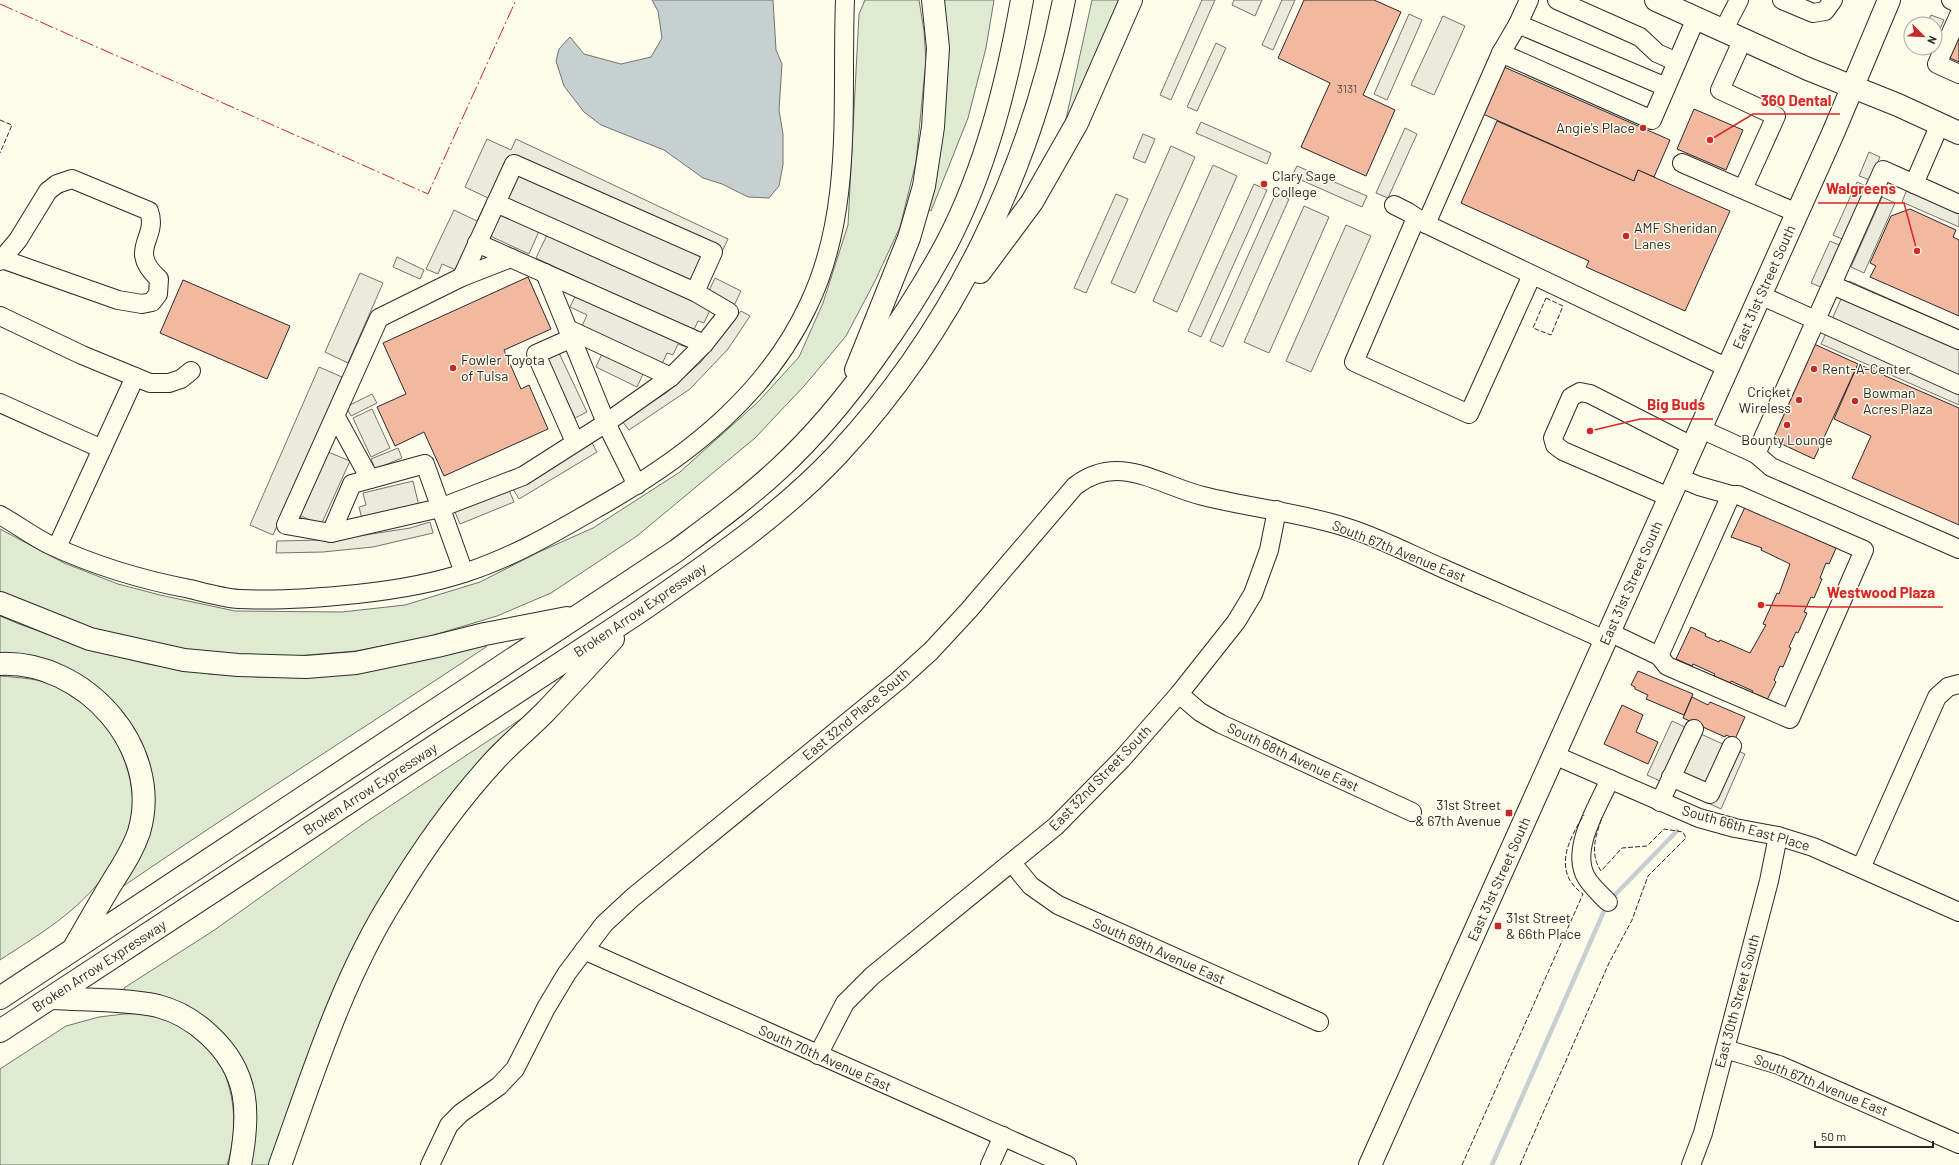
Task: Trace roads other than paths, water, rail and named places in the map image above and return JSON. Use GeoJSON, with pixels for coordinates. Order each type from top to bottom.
{"type":"FeatureCollection","features":[{"type":"Feature","properties":{"kind":"main road"},"geometry":{"type":"LineString","coordinates":[[844,399],[909,238],[924,186],[933,127],[938,48],[933,0]]}},
{"type":"Feature","properties":{"kind":"main road","name":"Broken Arrow Expressway"},"geometry":{"type":"LineString","coordinates":[[0,998],[676,551],[756,489],[782,466],[844,399],[892,334],[919,293],[947,242],[966,200],[991,133],[1005,86],[1022,0]]}},
{"type":"Feature","properties":{"kind":"main road","name":"Broken Arrow Expressway"},"geometry":{"type":"LineString","coordinates":[[0,1031],[639,612],[741,540],[788,500],[837,454],[911,364],[986,239],[1012,178],[1046,80],[1064,0]]}},
{"type":"Feature","properties":{"kind":"main road"},"geometry":{"type":"LineString","coordinates":[[911,364],[1032,202],[1077,123],[1131,0]]}},
{"type":"Feature","properties":{"kind":"main road"},"geometry":{"type":"LineString","coordinates":[[1656,0],[1733,35],[1950,128]]}},
{"type":"Feature","properties":{"kind":"main road","name":"East 31st Street South"},"geometry":{"type":"LineString","coordinates":[[1370,1165],[1728,368],[1889,0]]}},
{"type":"Feature","properties":{"kind":"main road"},"geometry":{"type":"LineString","coordinates":[[0,603],[90,639],[133,650],[184,660],[246,665],[306,667],[356,663],[485,634],[578,616]]}},
{"type":"Feature","properties":{"kind":"main road"},"geometry":{"type":"LineString","coordinates":[[280,1165],[328,1033],[345,992],[366,947],[393,898],[424,850],[495,760],[544,713],[639,612]]}},
{"type":"Feature","properties":{"kind":"main road"},"geometry":{"type":"LineString","coordinates":[[0,664],[33,667],[55,673],[74,683],[89,694],[112,715],[122,730],[132,749],[139,771],[142,790],[142,812],[139,832],[128,857],[72,950]]}},
{"type":"Feature","properties":{"kind":"main road"},"geometry":{"type":"LineString","coordinates":[[52,998],[142,1003],[158,1006],[174,1011],[203,1029],[228,1056],[238,1074],[244,1093],[246,1127],[240,1165]]}},
{"type":"Feature","properties":{"kind":"street"},"geometry":{"type":"LineString","coordinates":[[0,515],[57,547],[108,568],[175,586],[237,599],[324,598],[385,591],[464,573],[532,546],[637,485],[713,430],[748,395],[770,370],[808,307],[824,269],[838,212],[842,156],[845,0]]}},
{"type":"Feature","properties":{"kind":"street"},"geometry":{"type":"LineString","coordinates":[[1529,0],[1518,24],[1501,54],[1354,362],[1469,414],[1532,275]]}},
{"type":"Feature","properties":{"kind":"street"},"geometry":{"type":"LineString","coordinates":[[1557,0],[1640,37],[1657,53],[1677,62]]}},
{"type":"Feature","properties":{"kind":"street"},"geometry":{"type":"LineString","coordinates":[[1739,0],[1733,35],[1720,90],[1776,116],[1743,189]]}},
{"type":"Feature","properties":{"kind":"street"},"geometry":{"type":"LineString","coordinates":[[1782,0],[1813,13],[1825,11],[1833,0]]}},
{"type":"Feature","properties":{"kind":"street"},"geometry":{"type":"LineString","coordinates":[[1951,0],[1959,4]]}},
{"type":"Feature","properties":{"kind":"street"},"geometry":{"type":"LineString","coordinates":[[1959,15],[1937,64],[1959,74]]}},
{"type":"Feature","properties":{"kind":"street"},"geometry":{"type":"LineString","coordinates":[[1501,54],[1652,120],[1696,18]]}},
{"type":"Feature","properties":{"kind":"street"},"geometry":{"type":"LineString","coordinates":[[1518,24],[1666,88]]}},
{"type":"Feature","properties":{"kind":"street"},"geometry":{"type":"LineString","coordinates":[[1914,184],[1950,128]]}},
{"type":"Feature","properties":{"kind":"street"},"geometry":{"type":"LineString","coordinates":[[1682,163],[1797,213]]}},
{"type":"Feature","properties":{"kind":"street"},"geometry":{"type":"LineString","coordinates":[[462,277],[514,164],[713,252],[695,292]]}},
{"type":"Feature","properties":{"kind":"street"},"geometry":{"type":"LineString","coordinates":[[1756,454],[1883,170],[1959,204]]}},
{"type":"Feature","properties":{"kind":"street"},"geometry":{"type":"LineString","coordinates":[[72,179],[149,211],[152,220],[144,253],[145,263],[159,279],[159,288],[152,302],[142,304],[118,300],[1,260],[18,240],[33,218],[48,191],[57,184],[72,179]]}},
{"type":"Feature","properties":{"kind":"street"},"geometry":{"type":"LineString","coordinates":[[496,203],[695,292],[728,312],[704,344],[671,377],[606,423],[522,476],[440,508],[331,533],[286,526],[379,318],[462,277],[511,258]]}},
{"type":"Feature","properties":{"kind":"street"},"geometry":{"type":"LineString","coordinates":[[1394,205],[1421,221],[1728,368]]}},
{"type":"Feature","properties":{"kind":"street"},"geometry":{"type":"LineString","coordinates":[[477,243],[704,344]]}},
{"type":"Feature","properties":{"kind":"street"},"geometry":{"type":"LineString","coordinates":[[545,273],[606,423],[637,485]]}},
{"type":"Feature","properties":{"kind":"street"},"geometry":{"type":"LineString","coordinates":[[1832,285],[1959,340]]}},
{"type":"Feature","properties":{"kind":"street"},"geometry":{"type":"LineString","coordinates":[[1760,296],[1817,320],[1959,385]]}},
{"type":"Feature","properties":{"kind":"street"},"geometry":{"type":"LineString","coordinates":[[0,316],[150,383],[169,383],[181,378],[191,371]]}},
{"type":"Feature","properties":{"kind":"street"},"geometry":{"type":"LineString","coordinates":[[570,334],[671,377]]}},
{"type":"Feature","properties":{"kind":"street"},"geometry":{"type":"LineString","coordinates":[[570,334],[536,354],[575,442]]}},
{"type":"Feature","properties":{"kind":"street"},"geometry":{"type":"LineString","coordinates":[[57,547],[135,377]]}},
{"type":"Feature","properties":{"kind":"street"},"geometry":{"type":"LineString","coordinates":[[1669,497],[1564,451],[1555,445],[1553,438],[1570,397],[1580,392],[1590,394],[1696,438],[1756,454],[1771,467],[1959,549]]}},
{"type":"Feature","properties":{"kind":"street"},"geometry":{"type":"LineString","coordinates":[[0,403],[102,448]]}},
{"type":"Feature","properties":{"kind":"street"},"geometry":{"type":"LineString","coordinates":[[336,417],[370,479]]}},
{"type":"Feature","properties":{"kind":"street"},"geometry":{"type":"LineString","coordinates":[[331,533],[352,484],[425,464],[464,573]]}},
{"type":"Feature","properties":{"kind":"street","name":"South 67th Avenue East"},"geometry":{"type":"LineString","coordinates":[[1114,470],[1129,471],[1144,475],[1184,491],[1215,499],[1277,510],[1328,522],[1363,534],[1607,636],[1659,656],[1667,666],[1790,719],[1864,550],[1738,495],[1731,495]]}},
{"type":"Feature","properties":{"kind":"street","name":"East 32nd Place South"},"geometry":{"type":"LineString","coordinates":[[430,1165],[444,1133],[456,1118],[499,1086],[515,1069],[546,1008],[567,973],[604,924],[632,898],[899,680],[930,651],[969,610],[1075,486],[1083,480],[1098,473],[1114,470]]}},
{"type":"Feature","properties":{"kind":"street"},"geometry":{"type":"LineString","coordinates":[[1659,656],[1731,495],[1699,486],[1678,477]]}},
{"type":"Feature","properties":{"kind":"street","name":"East 32nd Street South"},"geometry":{"type":"LineString","coordinates":[[818,1055],[845,1003],[872,976],[1056,826],[1088,795],[1178,694],[1236,622],[1251,599],[1268,550],[1277,510]]}},
{"type":"Feature","properties":{"kind":"street"},"geometry":{"type":"LineString","coordinates":[[1861,868],[1933,705],[1942,692],[1957,684]]}},
{"type":"Feature","properties":{"kind":"street","name":"South 68th Avenue East"},"geometry":{"type":"LineString","coordinates":[[1178,694],[1200,712],[1221,724],[1412,812]]}},
{"type":"Feature","properties":{"kind":"street"},"geometry":{"type":"LineString","coordinates":[[1660,802],[1694,729]]}},
{"type":"Feature","properties":{"kind":"street"},"geometry":{"type":"LineString","coordinates":[[1671,777],[1710,794],[1732,746]]}},
{"type":"Feature","properties":{"kind":"street","name":"South 66th East Place"},"geometry":{"type":"LineString","coordinates":[[1554,755],[1660,802],[1714,822],[1778,836],[1813,846],[1959,912]]}},
{"type":"Feature","properties":{"kind":"street"},"geometry":{"type":"LineString","coordinates":[[1608,902],[1585,876],[1581,864],[1581,853],[1585,834],[1610,779]]}},
{"type":"Feature","properties":{"kind":"street","name":"East 30th Street South"},"geometry":{"type":"LineString","coordinates":[[1692,1165],[1703,1133],[1769,881],[1778,836]]}},
{"type":"Feature","properties":{"kind":"street","name":"South 69th Avenue East"},"geometry":{"type":"LineString","coordinates":[[1012,863],[1031,886],[1058,905],[1319,1022]]}},
{"type":"Feature","properties":{"kind":"street","name":"South 70th Avenue East"},"geometry":{"type":"LineString","coordinates":[[584,950],[1067,1165]]}},
{"type":"Feature","properties":{"kind":"street","name":"South 67th Avenue East"},"geometry":{"type":"LineString","coordinates":[[1725,1049],[1779,1064],[1959,1144]]}},
{"type":"Feature","properties":{"kind":"street"},"geometry":{"type":"LineString","coordinates":[[990,1165],[1004,1136]]}},
{"type":"Feature","properties":{"kind":"waterway"},"geometry":{"type":"LineString","coordinates":[[1492,1165],[1608,902],[1677,831]]}},
{"type":"Feature","properties":{"kind":"place","name":"Angie's Place"},"geometry":{"type":"Point","coordinates":[1643,128]}},
{"type":"Feature","properties":{"kind":"place","name":"360 Dental"},"geometry":{"type":"Point","coordinates":[1710,140]}},
{"type":"Feature","properties":{"kind":"place","name":"Clary Sage College"},"geometry":{"type":"Point","coordinates":[1264,184]}},
{"type":"Feature","properties":{"kind":"place","name":"AMF Sheridan Lanes"},"geometry":{"type":"Point","coordinates":[1626,236]}},
{"type":"Feature","properties":{"kind":"place","name":"Walgreens"},"geometry":{"type":"Point","coordinates":[1917,251]}},
{"type":"Feature","properties":{"kind":"place","name":"Fowler Toyota of Tulsa"},"geometry":{"type":"Point","coordinates":[453,368]}},
{"type":"Feature","properties":{"kind":"place","name":"Rent-A-Center"},"geometry":{"type":"Point","coordinates":[1814,369]}},
{"type":"Feature","properties":{"kind":"place","name":"Cricket Wireless"},"geometry":{"type":"Point","coordinates":[1799,400]}},
{"type":"Feature","properties":{"kind":"place","name":"Bowman Acres Plaza"},"geometry":{"type":"Point","coordinates":[1855,401]}},
{"type":"Feature","properties":{"kind":"place","name":"Bounty Lounge"},"geometry":{"type":"Point","coordinates":[1787,425]}},
{"type":"Feature","properties":{"kind":"place","name":"Big Buds"},"geometry":{"type":"Point","coordinates":[1590,431]}},
{"type":"Feature","properties":{"kind":"place","name":"Westwood Plaza"},"geometry":{"type":"Point","coordinates":[1761,605]}},
{"type":"Feature","properties":{"kind":"place","name":"31st Street & 67th Avenue"},"geometry":{"type":"Point","coordinates":[1509,813]}},
{"type":"Feature","properties":{"kind":"place","name":"31st Street & 66th Place"},"geometry":{"type":"Point","coordinates":[1498,926]}}]}
